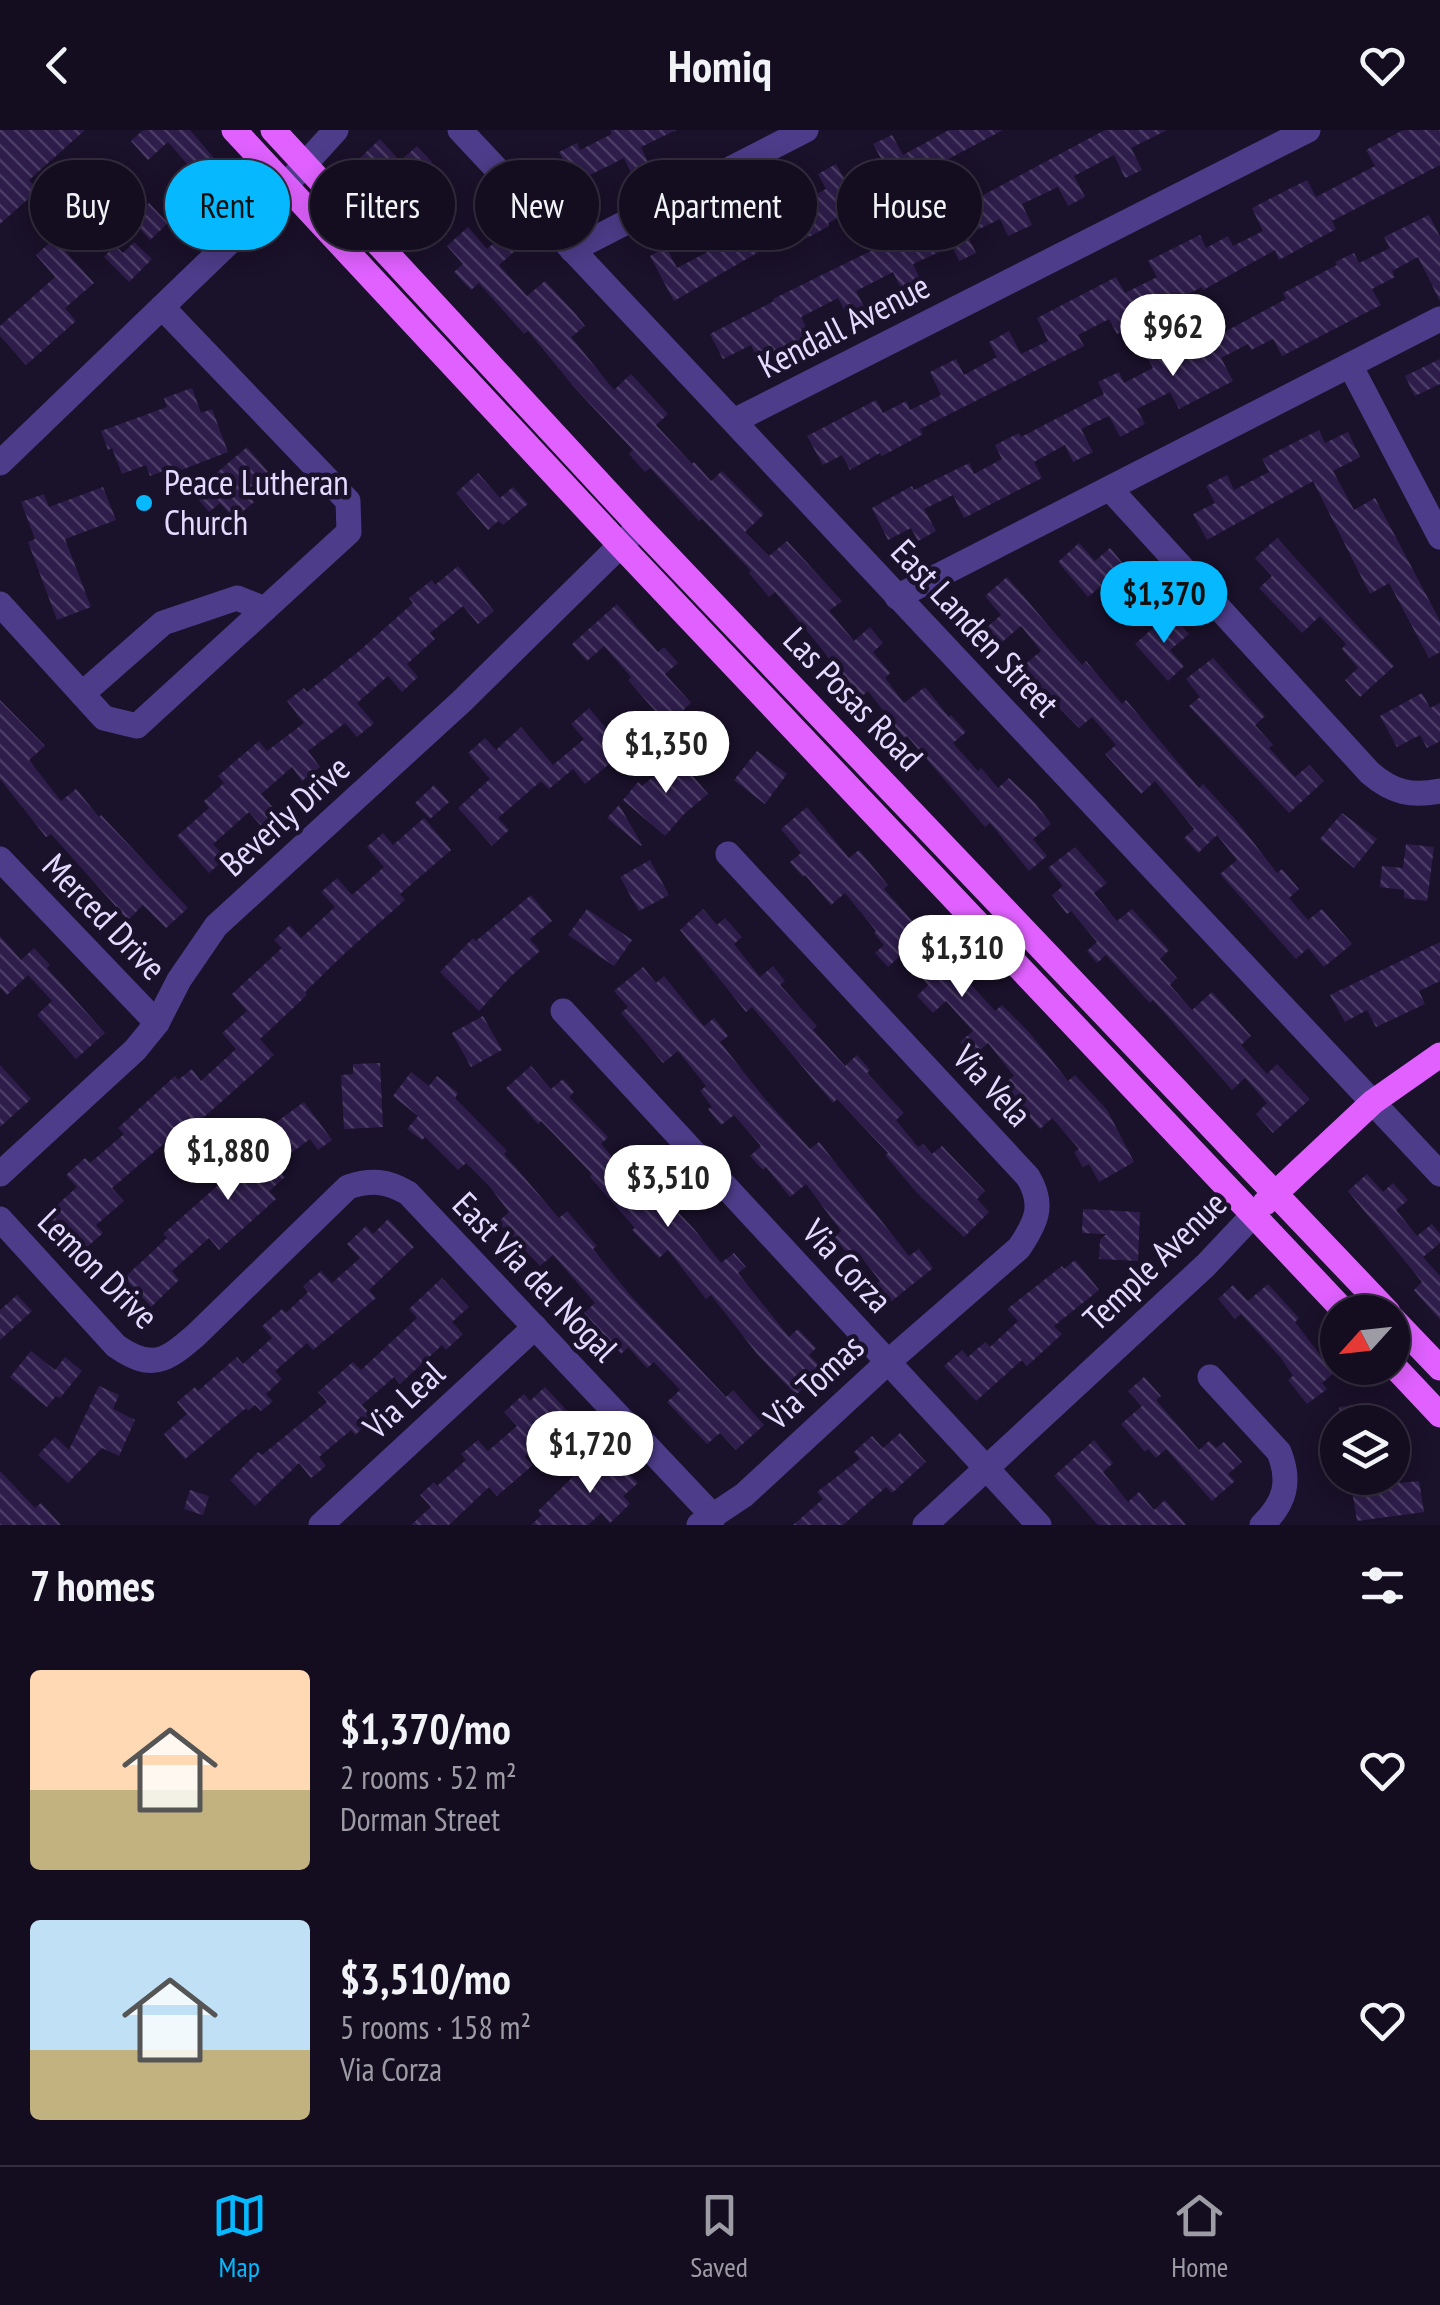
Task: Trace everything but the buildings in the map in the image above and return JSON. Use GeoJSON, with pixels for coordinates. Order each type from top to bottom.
{"type":"FeatureCollection","features":[{"type":"Feature","properties":{"kind":"main road","name":"Las Posas Road"},"geometry":{"type":"LineString","coordinates":[[234,130],[262,160]]}},
{"type":"Feature","properties":{"kind":"main road","name":"Las Posas Road"},"geometry":{"type":"LineString","coordinates":[[273,130],[639,526],[1371,1295]]}},
{"type":"Feature","properties":{"kind":"main road","name":"Las Posas Road"},"geometry":{"type":"LineString","coordinates":[[290,190],[1329,1295]]}},
{"type":"Feature","properties":{"kind":"main road","name":"Temple Avenue"},"geometry":{"type":"LineString","coordinates":[[1254,1214],[1372,1102],[1440,1055]]}},
{"type":"Feature","properties":{"kind":"main road","name":"Las Posas Road"},"geometry":{"type":"LineString","coordinates":[[1410,1336],[1440,1368]]}},
{"type":"Feature","properties":{"kind":"main road"},"geometry":{"type":"LineString","coordinates":[[1410,1383],[1440,1415]]}},
{"type":"Feature","properties":{"kind":"street"},"geometry":{"type":"LineString","coordinates":[[290,179],[336,130]]}},
{"type":"Feature","properties":{"kind":"street","name":"East Landen Street"},"geometry":{"type":"LineString","coordinates":[[460,130],[488,160]]}},
{"type":"Feature","properties":{"kind":"street"},"geometry":{"type":"LineString","coordinates":[[599,236],[806,130]]}},
{"type":"Feature","properties":{"kind":"street","name":"Kendall Avenue"},"geometry":{"type":"LineString","coordinates":[[734,421],[1308,130]]}},
{"type":"Feature","properties":{"kind":"street"},"geometry":{"type":"LineString","coordinates":[[0,463],[221,250]]}},
{"type":"Feature","properties":{"kind":"street","name":"East Landen Street"},"geometry":{"type":"LineString","coordinates":[[572,250],[1440,1174]]}},
{"type":"Feature","properties":{"kind":"street"},"geometry":{"type":"LineString","coordinates":[[0,604],[104,718],[137,726],[348,532],[348,501],[162,306]]}},
{"type":"Feature","properties":{"kind":"street"},"geometry":{"type":"LineString","coordinates":[[897,597],[1440,319]]}},
{"type":"Feature","properties":{"kind":"street"},"geometry":{"type":"LineString","coordinates":[[1350,364],[1440,537]]}},
{"type":"Feature","properties":{"kind":"street"},"geometry":{"type":"LineString","coordinates":[[1110,488],[1384,785],[1402,793],[1440,790]]}},
{"type":"Feature","properties":{"kind":"street","name":"Beverly Drive"},"geometry":{"type":"LineString","coordinates":[[0,1174],[123,1062],[157,1023],[179,980],[216,926],[448,714],[639,526]]}},
{"type":"Feature","properties":{"kind":"street"},"geometry":{"type":"LineString","coordinates":[[82,694],[162,623],[237,598],[265,609]]}},
{"type":"Feature","properties":{"kind":"street","name":"Via Vela"},"geometry":{"type":"LineString","coordinates":[[728,854],[1028,1177],[1036,1189],[1038,1213],[1034,1227],[1019,1248]]}},
{"type":"Feature","properties":{"kind":"street","name":"Merced Drive"},"geometry":{"type":"LineString","coordinates":[[0,860],[157,1023]]}},
{"type":"Feature","properties":{"kind":"street","name":"Via Corza"},"geometry":{"type":"LineString","coordinates":[[563,1010],[1038,1525]]}},
{"type":"Feature","properties":{"kind":"street","name":"East Via del Nogal"},"geometry":{"type":"LineString","coordinates":[[150,1362],[176,1351],[196,1334],[335,1197],[348,1187],[382,1181],[408,1193],[535,1327],[706,1521]]}},
{"type":"Feature","properties":{"kind":"street","name":"Temple Avenue"},"geometry":{"type":"LineString","coordinates":[[925,1525],[1206,1265],[1254,1214]]}},
{"type":"Feature","properties":{"kind":"street","name":"Lemon Drive"},"geometry":{"type":"LineString","coordinates":[[0,1219],[116,1346],[136,1360],[150,1362]]}},
{"type":"Feature","properties":{"kind":"street","name":"Via Tomas"},"geometry":{"type":"LineString","coordinates":[[706,1521],[744,1495],[1019,1248]]}},
{"type":"Feature","properties":{"kind":"street","name":"Via Leal"},"geometry":{"type":"LineString","coordinates":[[321,1525],[535,1327]]}},
{"type":"Feature","properties":{"kind":"street"},"geometry":{"type":"LineString","coordinates":[[1210,1377],[1278,1452],[1285,1467],[1283,1498],[1276,1512],[1262,1525]]}},
{"type":"Feature","properties":{"kind":"place","name":"Peace Lutheran Church"},"geometry":{"type":"Point","coordinates":[144,503]}}]}
